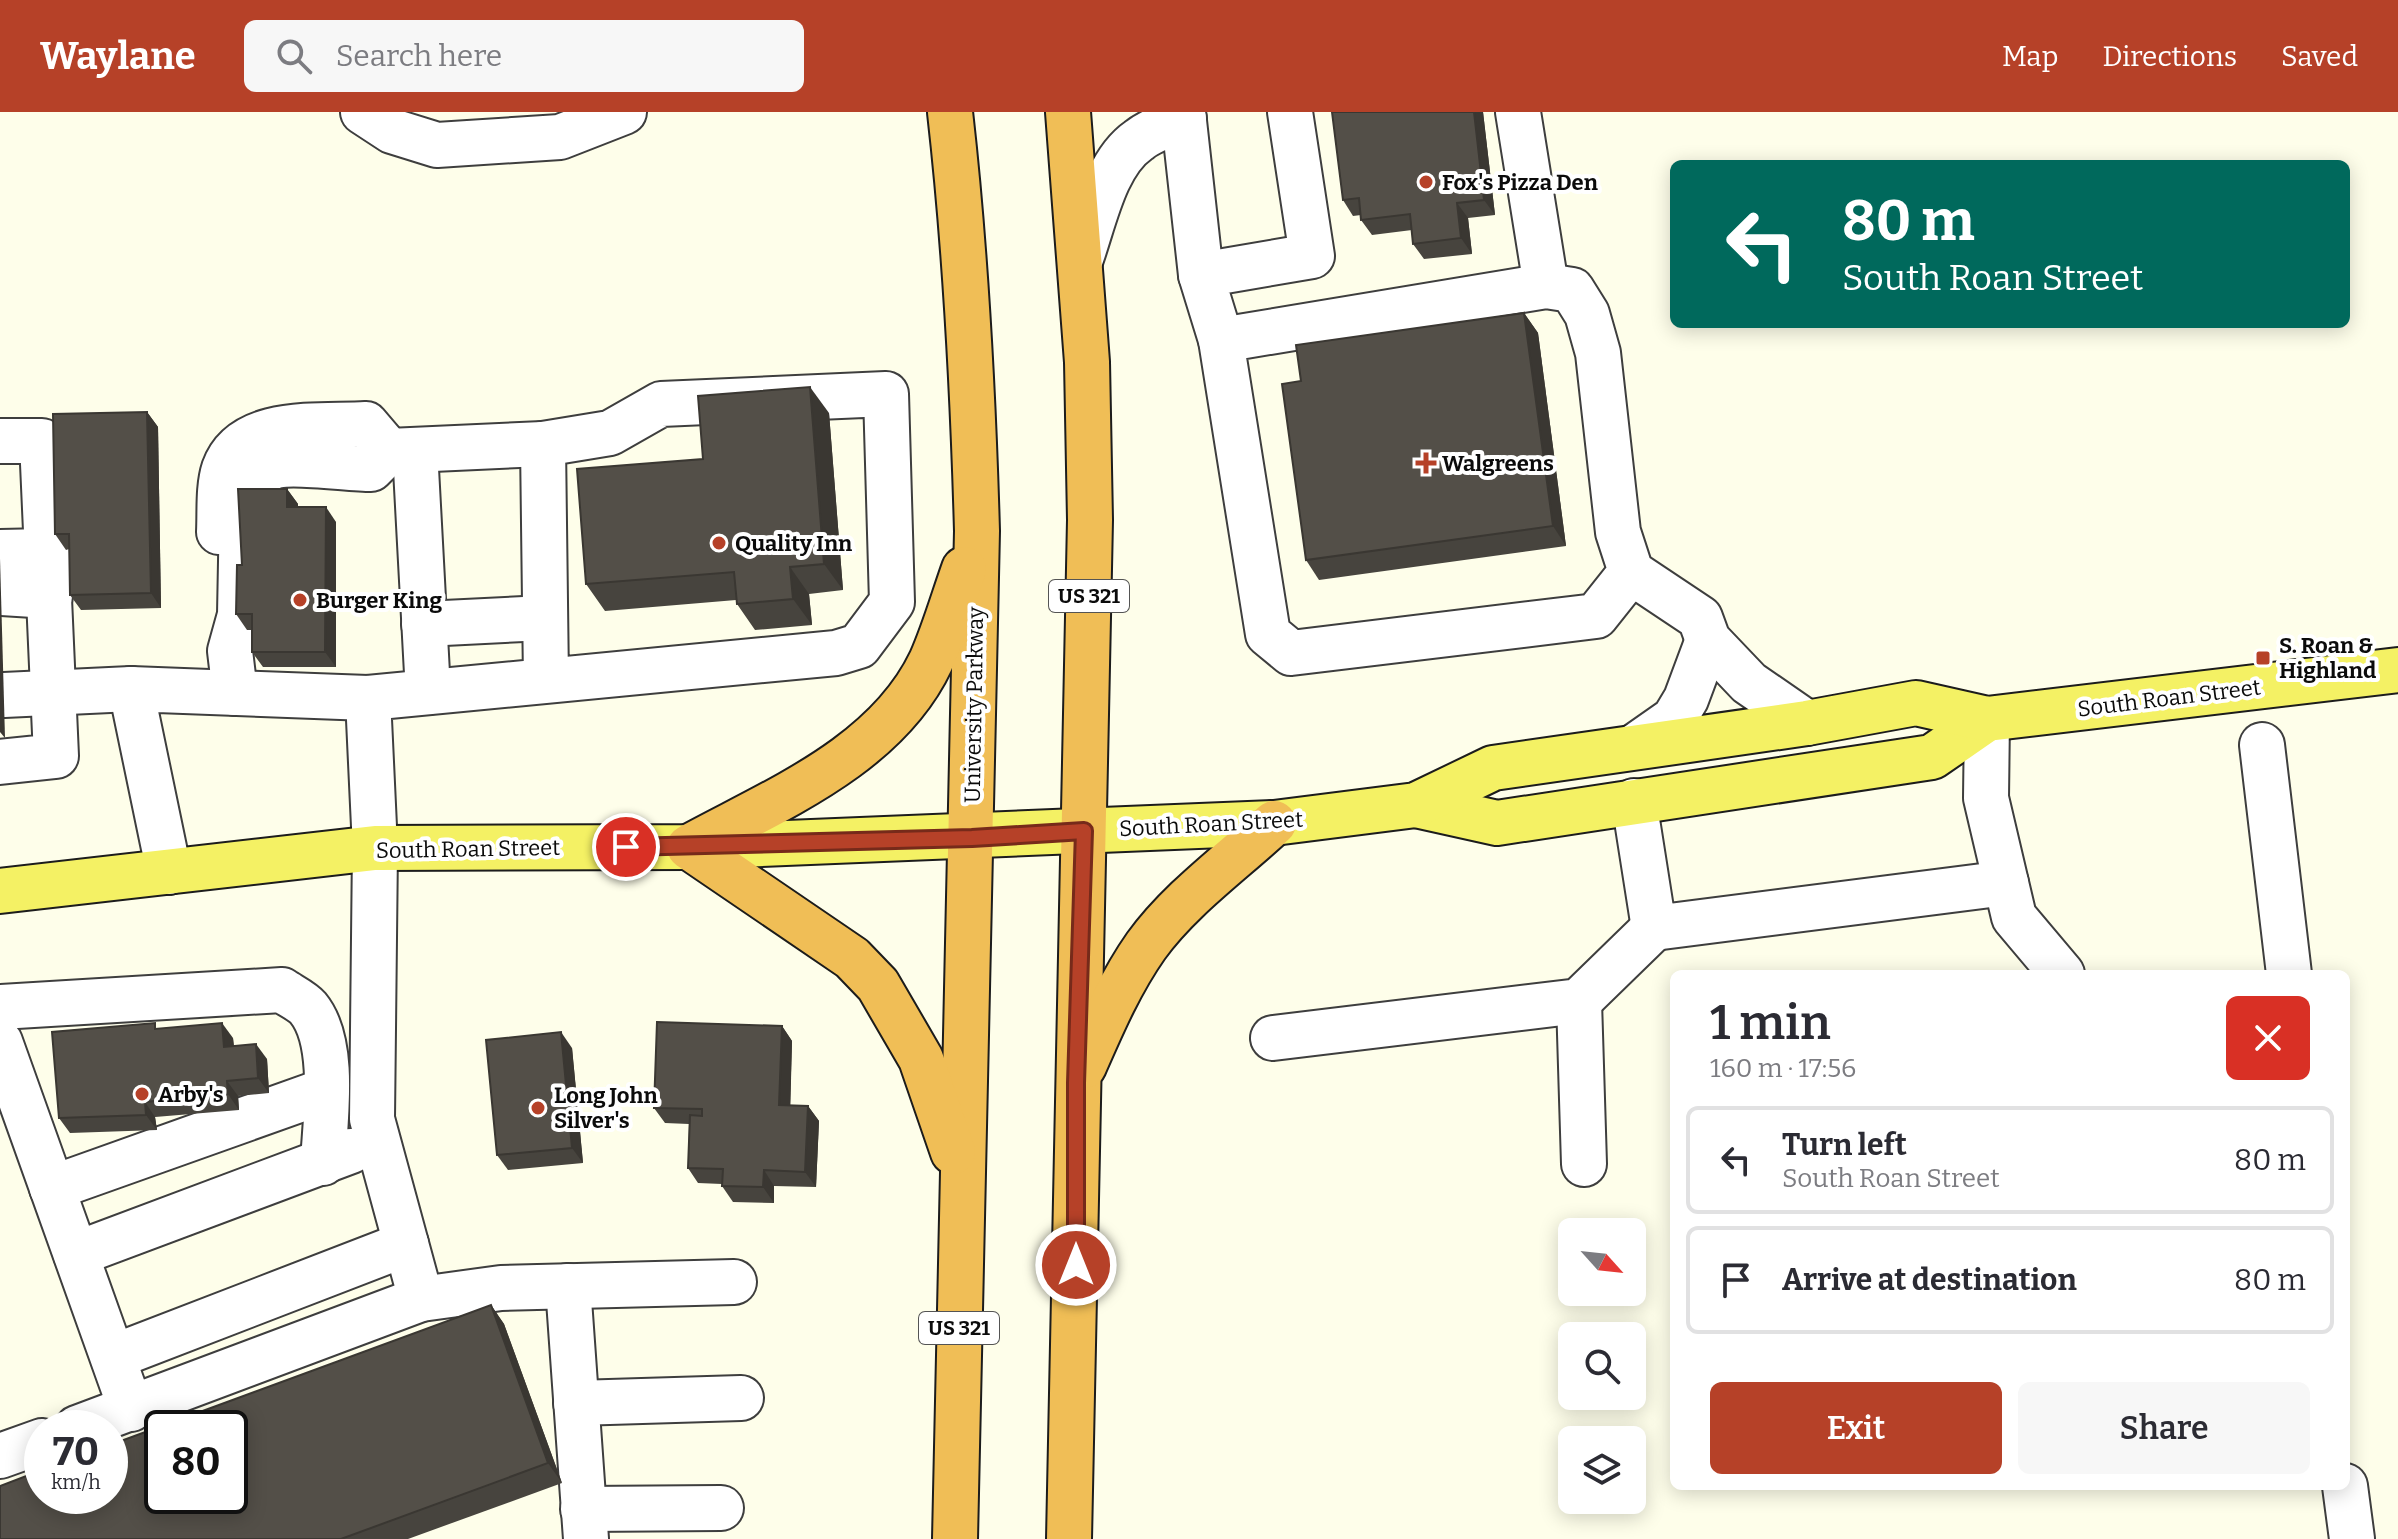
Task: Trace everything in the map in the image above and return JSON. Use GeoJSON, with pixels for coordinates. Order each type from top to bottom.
{"type":"FeatureCollection","features":[{"type":"Feature","properties":{"kind":"highway","name":"University Parkway"},"geometry":{"type":"LineString","coordinates":[[950,112],[964,229],[974,392],[977,531],[955,1539]]}},
{"type":"Feature","properties":{"kind":"highway","name":"US 321"},"geometry":{"type":"LineString","coordinates":[[1068,112],[1080,261],[1090,520],[1076,1083],[1076,1326],[1069,1539]]}},
{"type":"Feature","properties":{"kind":"highway"},"geometry":{"type":"LineString","coordinates":[[962,1177],[921,1059],[899,1016],[878,985],[841,950],[689,847],[834,766],[886,724],[905,703],[930,663],[977,531]]}},
{"type":"Feature","properties":{"kind":"highway"},"geometry":{"type":"LineString","coordinates":[[1076,1083],[1117,995],[1146,946],[1172,916],[1274,823]]}},
{"type":"Feature","properties":{"kind":"highway"},"geometry":{"type":"LineString","coordinates":[[939,1539],[956,1480]]}},
{"type":"Feature","properties":{"kind":"main road","name":"South Roan Street"},"geometry":{"type":"LineString","coordinates":[[0,891],[375,848],[689,847],[972,838],[1274,823],[1416,805],[1493,768],[1807,723],[1916,703],[1987,719],[2398,670]]}},
{"type":"Feature","properties":{"kind":"main road","name":"South Roan Street"},"geometry":{"type":"LineString","coordinates":[[1416,805],[1497,823],[1932,757],[1987,719]]}},
{"type":"Feature","properties":{"kind":"street"},"geometry":{"type":"LineString","coordinates":[[363,112],[392,131],[437,145],[560,137],[624,112]]}},
{"type":"Feature","properties":{"kind":"street"},"geometry":{"type":"LineString","coordinates":[[1201,275],[1312,256],[1290,112]]}},
{"type":"Feature","properties":{"kind":"street"},"geometry":{"type":"LineString","coordinates":[[1518,112],[1546,286]]}},
{"type":"Feature","properties":{"kind":"street"},"geometry":{"type":"LineString","coordinates":[[1080,261],[1112,175],[1124,153],[1140,138],[1179,114],[1201,275],[1221,340],[1268,634],[1291,653],[1596,616],[1631,572]]}},
{"type":"Feature","properties":{"kind":"street"},"geometry":{"type":"LineString","coordinates":[[1221,340],[1546,286],[1572,290],[1587,314],[1598,353],[1618,532],[1631,572],[1700,618],[1708,640],[1749,683],[1807,723]]}},
{"type":"Feature","properties":{"kind":"street"},"geometry":{"type":"LineString","coordinates":[[4,695],[131,689],[233,672],[368,698],[836,653],[859,646],[892,602],[886,394],[661,404],[610,433],[543,444],[402,451],[366,424],[269,430],[238,447],[225,467],[222,483],[213,622],[233,672]]}},
{"type":"Feature","properties":{"kind":"street"},"geometry":{"type":"LineString","coordinates":[[0,441],[42,441],[56,756],[0,762]]}},
{"type":"Feature","properties":{"kind":"street"},"geometry":{"type":"LineString","coordinates":[[543,444],[546,681]]}},
{"type":"Feature","properties":{"kind":"street"},"geometry":{"type":"LineString","coordinates":[[402,451],[424,624],[428,692]]}},
{"type":"Feature","properties":{"kind":"street"},"geometry":{"type":"LineString","coordinates":[[1,573],[46,551]]}},
{"type":"Feature","properties":{"kind":"street"},"geometry":{"type":"LineString","coordinates":[[1,573],[50,596]]}},
{"type":"Feature","properties":{"kind":"street"},"geometry":{"type":"LineString","coordinates":[[424,624],[545,618]]}},
{"type":"Feature","properties":{"kind":"street"},"geometry":{"type":"LineString","coordinates":[[1634,747],[1674,719],[1686,699],[1708,640]]}},
{"type":"Feature","properties":{"kind":"street"},"geometry":{"type":"LineString","coordinates":[[131,689],[169,872]]}},
{"type":"Feature","properties":{"kind":"street"},"geometry":{"type":"LineString","coordinates":[[368,698],[375,848],[372,1119],[421,1299]]}},
{"type":"Feature","properties":{"kind":"street"},"geometry":{"type":"LineString","coordinates":[[1987,719],[1986,798],[2014,917],[2059,970]]}},
{"type":"Feature","properties":{"kind":"street"},"geometry":{"type":"LineString","coordinates":[[2262,745],[2289,970]]}},
{"type":"Feature","properties":{"kind":"street"},"geometry":{"type":"LineString","coordinates":[[1634,801],[1654,928]]}},
{"type":"Feature","properties":{"kind":"street"},"geometry":{"type":"LineString","coordinates":[[1273,1038],[1579,1001],[1654,928],[2006,883]]}},
{"type":"Feature","properties":{"kind":"street"},"geometry":{"type":"LineString","coordinates":[[0,1007],[282,990],[308,1008],[322,1041],[327,1090],[323,1163]]}},
{"type":"Feature","properties":{"kind":"street"},"geometry":{"type":"LineString","coordinates":[[1579,1001],[1584,1164]]}},
{"type":"Feature","properties":{"kind":"street"},"geometry":{"type":"LineString","coordinates":[[0,1042],[131,1409]]}},
{"type":"Feature","properties":{"kind":"street"},"geometry":{"type":"LineString","coordinates":[[52,1188],[327,1090]]}},
{"type":"Feature","properties":{"kind":"street"},"geometry":{"type":"LineString","coordinates":[[76,1254],[378,1140]]}},
{"type":"Feature","properties":{"kind":"street"},"geometry":{"type":"LineString","coordinates":[[113,1357],[406,1244]]}},
{"type":"Feature","properties":{"kind":"street"},"geometry":{"type":"LineString","coordinates":[[128,1410],[421,1299],[501,1288],[734,1282]]}},
{"type":"Feature","properties":{"kind":"street"},"geometry":{"type":"LineString","coordinates":[[568,1286],[584,1524],[721,1508]]}},
{"type":"Feature","properties":{"kind":"street"},"geometry":{"type":"LineString","coordinates":[[576,1403],[741,1398]]}},
{"type":"Feature","properties":{"kind":"street"},"geometry":{"type":"LineString","coordinates":[[0,1456],[24,1447]]}},
{"type":"Feature","properties":{"kind":"street"},"geometry":{"type":"LineString","coordinates":[[2346,1490],[2352,1539]]}},
{"type":"Feature","properties":{"kind":"building"},"geometry":{"type":"Polygon","coordinates":[[[1332,112],[1474,112],[1484,200],[1457,203],[1461,238],[1413,244],[1410,214],[1361,220],[1359,198],[1343,200],[1332,112]]]}},
{"type":"Feature","properties":{"kind":"building"},"geometry":{"type":"Polygon","coordinates":[[[1524,313],[1553,526],[1306,560],[1282,384],[1301,381],[1296,345],[1524,313]]]}},
{"type":"Feature","properties":{"kind":"building","name":"Quality Inn"},"geometry":{"type":"Polygon","coordinates":[[[810,387],[824,564],[790,567],[793,599],[737,604],[734,572],[586,584],[577,469],[703,459],[698,396],[810,387]]]}},
{"type":"Feature","properties":{"kind":"building"},"geometry":{"type":"Polygon","coordinates":[[[147,412],[151,593],[70,595],[69,534],[55,534],[53,414],[147,412]]]}},
{"type":"Feature","properties":{"kind":"building"},"geometry":{"type":"Polygon","coordinates":[[[238,489],[287,489],[287,507],[326,507],[325,652],[252,652],[252,614],[236,614],[237,565],[242,565],[238,489]]]}},
{"type":"Feature","properties":{"kind":"building"},"geometry":{"type":"Polygon","coordinates":[[[657,1022],[782,1026],[779,1105],[808,1106],[805,1172],[764,1170],[763,1187],[722,1186],[723,1169],[688,1168],[690,1115],[702,1116],[702,1109],[654,1108],[657,1022]]]}},
{"type":"Feature","properties":{"kind":"building"},"geometry":{"type":"Polygon","coordinates":[[[155,1023],[155,1029],[222,1023],[224,1047],[256,1044],[258,1078],[227,1081],[228,1094],[145,1102],[146,1115],[59,1118],[52,1032],[155,1023]]]}},
{"type":"Feature","properties":{"kind":"building"},"geometry":{"type":"Polygon","coordinates":[[[561,1032],[572,1148],[497,1155],[486,1040],[561,1032]]]}},
{"type":"Feature","properties":{"kind":"building"},"geometry":{"type":"Polygon","coordinates":[[[491,1305],[548,1463],[341,1539],[0,1539],[0,1486],[24,1477],[24,1514],[128,1514],[128,1438],[144,1433],[144,1514],[248,1514],[248,1410],[205,1410],[491,1305]]]}},
{"type":"Feature","properties":{"kind":"place","name":"Fox's Pizza Den"},"geometry":{"type":"Point","coordinates":[1426,182]}},
{"type":"Feature","properties":{"kind":"place","name":"Walgreens"},"geometry":{"type":"Point","coordinates":[1426,463]}},
{"type":"Feature","properties":{"kind":"place","name":"Quality Inn"},"geometry":{"type":"Point","coordinates":[719,543]}},
{"type":"Feature","properties":{"kind":"place","name":"Burger King"},"geometry":{"type":"Point","coordinates":[300,600]}},
{"type":"Feature","properties":{"kind":"place","name":"S. Roan & Highland"},"geometry":{"type":"Point","coordinates":[2263,658]}},
{"type":"Feature","properties":{"kind":"place","name":"Arby's"},"geometry":{"type":"Point","coordinates":[142,1094]}},
{"type":"Feature","properties":{"kind":"place","name":"Long John Silver's"},"geometry":{"type":"Point","coordinates":[538,1108]}},
{"type":"Feature","properties":{"kind":"route"},"geometry":{"type":"LineString","coordinates":[[626,847],[972,838],[1084,831],[1076,1083],[1076,1265]]}}]}
